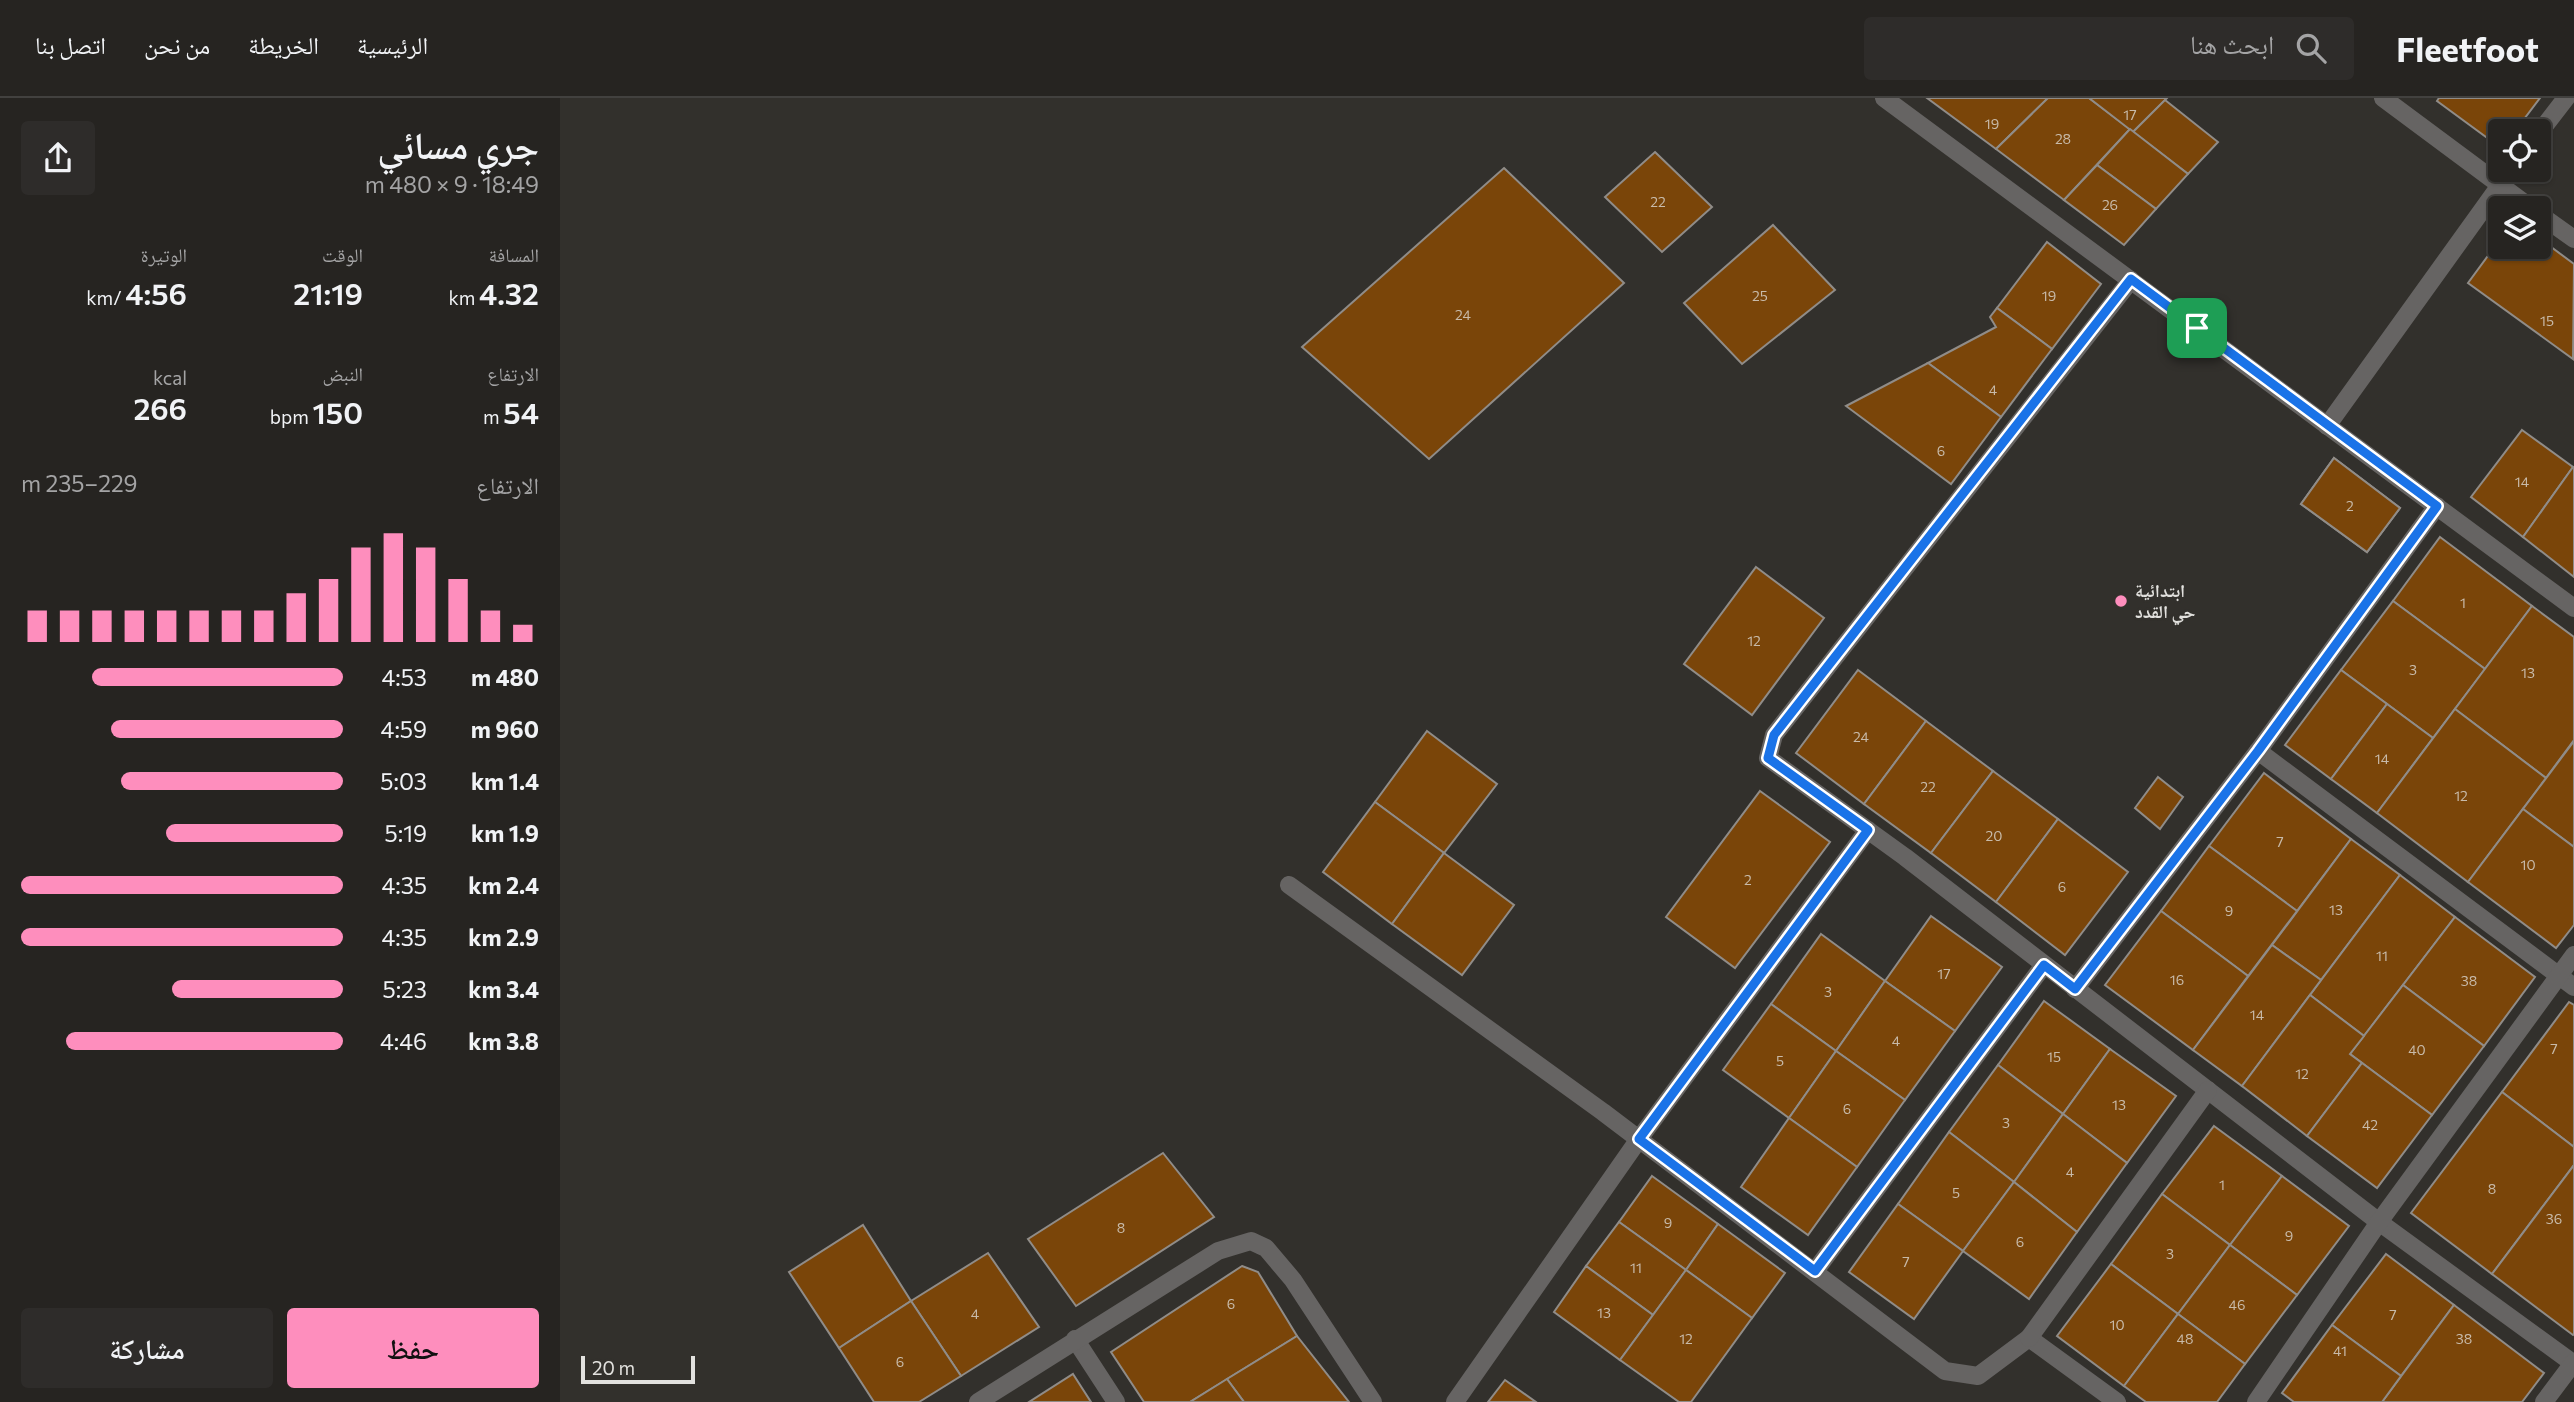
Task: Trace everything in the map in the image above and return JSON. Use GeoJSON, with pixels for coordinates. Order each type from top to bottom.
{"type":"FeatureCollection","features":[{"type":"Feature","properties":{"kind":"street"},"geometry":{"type":"LineString","coordinates":[[1884,98],[2574,608]]}},
{"type":"Feature","properties":{"kind":"street"},"geometry":{"type":"LineString","coordinates":[[2383,98],[2514,196]]}},
{"type":"Feature","properties":{"kind":"street"},"geometry":{"type":"LineString","coordinates":[[2550,119],[2566,98]]}},
{"type":"Feature","properties":{"kind":"street"},"geometry":{"type":"LineString","coordinates":[[2328,426],[2501,182]]}},
{"type":"Feature","properties":{"kind":"street"},"geometry":{"type":"LineString","coordinates":[[2551,223],[2574,239]]}},
{"type":"Feature","properties":{"kind":"street"},"geometry":{"type":"LineString","coordinates":[[2131,279],[1774,735],[1768,758],[1868,830],[2379,1222],[2574,1363],[2544,1402]]}},
{"type":"Feature","properties":{"kind":"street"},"geometry":{"type":"LineString","coordinates":[[2075,989],[2258,751],[2437,506]]}},
{"type":"Feature","properties":{"kind":"street"},"geometry":{"type":"LineString","coordinates":[[2258,751],[2574,987]]}},
{"type":"Feature","properties":{"kind":"street"},"geometry":{"type":"LineString","coordinates":[[1455,1402],[1639,1139],[1868,830]]}},
{"type":"Feature","properties":{"kind":"street"},"geometry":{"type":"LineString","coordinates":[[1289,886],[1639,1139],[1945,1371],[1978,1376],[2029,1338],[2208,1090]]}},
{"type":"Feature","properties":{"kind":"street"},"geometry":{"type":"LineString","coordinates":[[2256,1402],[2379,1222],[2574,956]]}},
{"type":"Feature","properties":{"kind":"street"},"geometry":{"type":"LineString","coordinates":[[1815,1271],[2044,965]]}},
{"type":"Feature","properties":{"kind":"street"},"geometry":{"type":"LineString","coordinates":[[978,1402],[1218,1251],[1251,1241],[1266,1248],[1293,1280],[1373,1402]]}},
{"type":"Feature","properties":{"kind":"street"},"geometry":{"type":"LineString","coordinates":[[2029,1338],[2117,1402]]}},
{"type":"Feature","properties":{"kind":"street"},"geometry":{"type":"LineString","coordinates":[[1075,1339],[1116,1402]]}},
{"type":"Feature","properties":{"kind":"building"},"geometry":{"type":"Polygon","coordinates":[[[1927,98],[2048,98],[1996,149],[1927,98]]]}},
{"type":"Feature","properties":{"kind":"building"},"geometry":{"type":"Polygon","coordinates":[[[2048,98],[2089,98],[2130,129],[2064,200],[1996,149],[2048,98]]]}},
{"type":"Feature","properties":{"kind":"building"},"geometry":{"type":"Polygon","coordinates":[[[2089,98],[2167,98],[2133,132],[2089,98]]]}},
{"type":"Feature","properties":{"kind":"building"},"geometry":{"type":"Polygon","coordinates":[[[2439,98],[2540,98],[2524,119],[2488,119],[2488,138],[2437,101],[2439,98]]]}},
{"type":"Feature","properties":{"kind":"building"},"geometry":{"type":"Polygon","coordinates":[[[2165,100],[2218,142],[2188,174],[2133,132],[2165,100]]]}},
{"type":"Feature","properties":{"kind":"building"},"geometry":{"type":"Polygon","coordinates":[[[2130,129],[2188,174],[2156,209],[2097,165],[2130,129]]]}},
{"type":"Feature","properties":{"kind":"building"},"geometry":{"type":"Polygon","coordinates":[[[1655,152],[1712,207],[1662,252],[1605,197],[1655,152]]]}},
{"type":"Feature","properties":{"kind":"building"},"geometry":{"type":"Polygon","coordinates":[[[2097,165],[2156,209],[2124,245],[2064,200],[2097,165]]]}},
{"type":"Feature","properties":{"kind":"building"},"geometry":{"type":"Polygon","coordinates":[[[1504,168],[1624,283],[1429,459],[1302,347],[1504,168]]]}},
{"type":"Feature","properties":{"kind":"building"},"geometry":{"type":"Polygon","coordinates":[[[1773,225],[1835,290],[1742,364],[1684,303],[1773,225]]]}},
{"type":"Feature","properties":{"kind":"building"},"geometry":{"type":"Polygon","coordinates":[[[2047,242],[2101,284],[2052,349],[1997,308],[2047,242]]]}},
{"type":"Feature","properties":{"kind":"building"},"geometry":{"type":"Polygon","coordinates":[[[2551,247],[2574,264],[2573,359],[2468,283],[2488,256],[2488,259],[2551,259],[2551,247]]]}},
{"type":"Feature","properties":{"kind":"building"},"geometry":{"type":"Polygon","coordinates":[[[1997,308],[2052,349],[2001,417],[1928,363],[1996,327],[1990,317],[1997,308]]]}},
{"type":"Feature","properties":{"kind":"building"},"geometry":{"type":"Polygon","coordinates":[[[1928,363],[2001,417],[1951,484],[1846,406],[1928,363]]]}},
{"type":"Feature","properties":{"kind":"building"},"geometry":{"type":"Polygon","coordinates":[[[2522,430],[2573,467],[2523,537],[2471,497],[2522,430]]]}},
{"type":"Feature","properties":{"kind":"building"},"geometry":{"type":"Polygon","coordinates":[[[2334,458],[2400,508],[2367,552],[2301,504],[2334,458]]]}},
{"type":"Feature","properties":{"kind":"building"},"geometry":{"type":"Polygon","coordinates":[[[2334,458],[2400,508],[2367,552],[2301,504],[2334,458]]]}},
{"type":"Feature","properties":{"kind":"building"},"geometry":{"type":"Polygon","coordinates":[[[2574,468],[2574,577],[2523,537],[2574,468]]]}},
{"type":"Feature","properties":{"kind":"building"},"geometry":{"type":"Polygon","coordinates":[[[2440,537],[2532,606],[2485,669],[2393,601],[2440,537]]]}},
{"type":"Feature","properties":{"kind":"building"},"geometry":{"type":"Polygon","coordinates":[[[1756,567],[1824,618],[1752,715],[1684,664],[1756,567]]]}},
{"type":"Feature","properties":{"kind":"building"},"geometry":{"type":"Polygon","coordinates":[[[2393,601],[2485,669],[2433,738],[2341,670],[2393,601]]]}},
{"type":"Feature","properties":{"kind":"building"},"geometry":{"type":"Polygon","coordinates":[[[2532,606],[2574,637],[2574,740],[2546,778],[2455,709],[2532,606]]]}},
{"type":"Feature","properties":{"kind":"building"},"geometry":{"type":"Polygon","coordinates":[[[1858,670],[1926,721],[1864,804],[1796,753],[1858,670]]]}},
{"type":"Feature","properties":{"kind":"building"},"geometry":{"type":"Polygon","coordinates":[[[2341,670],[2387,704],[2331,779],[2285,745],[2341,670]]]}},
{"type":"Feature","properties":{"kind":"building"},"geometry":{"type":"Polygon","coordinates":[[[2387,704],[2433,738],[2377,813],[2331,779],[2387,704]]]}},
{"type":"Feature","properties":{"kind":"building"},"geometry":{"type":"Polygon","coordinates":[[[2455,709],[2546,778],[2468,882],[2377,813],[2455,709]]]}},
{"type":"Feature","properties":{"kind":"building"},"geometry":{"type":"Polygon","coordinates":[[[1926,721],[1993,771],[1931,853],[1864,804],[1926,721]]]}},
{"type":"Feature","properties":{"kind":"building"},"geometry":{"type":"Polygon","coordinates":[[[1427,731],[1497,784],[1444,853],[1375,802],[1427,731]]]}},
{"type":"Feature","properties":{"kind":"building"},"geometry":{"type":"Polygon","coordinates":[[[2574,741],[2574,847],[2523,809],[2574,741]]]}},
{"type":"Feature","properties":{"kind":"building"},"geometry":{"type":"Polygon","coordinates":[[[1993,771],[2058,819],[1996,902],[1931,853],[1993,771]]]}},
{"type":"Feature","properties":{"kind":"building"},"geometry":{"type":"Polygon","coordinates":[[[2264,773],[2351,839],[2297,911],[2209,846],[2264,773]]]}},
{"type":"Feature","properties":{"kind":"building"},"geometry":{"type":"Polygon","coordinates":[[[2158,777],[2183,797],[2160,829],[2135,808],[2158,777]]]}},
{"type":"Feature","properties":{"kind":"building"},"geometry":{"type":"Polygon","coordinates":[[[1760,791],[1830,842],[1735,968],[1666,917],[1760,791]]]}},
{"type":"Feature","properties":{"kind":"building"},"geometry":{"type":"Polygon","coordinates":[[[1375,802],[1444,853],[1392,924],[1323,872],[1375,802]]]}},
{"type":"Feature","properties":{"kind":"building"},"geometry":{"type":"Polygon","coordinates":[[[2523,809],[2574,847],[2574,925],[2556,948],[2468,882],[2523,809]]]}},
{"type":"Feature","properties":{"kind":"building"},"geometry":{"type":"Polygon","coordinates":[[[2058,819],[2128,872],[2065,955],[1996,902],[2058,819]]]}},
{"type":"Feature","properties":{"kind":"building"},"geometry":{"type":"Polygon","coordinates":[[[2351,839],[2400,875],[2321,980],[2272,945],[2351,839]]]}},
{"type":"Feature","properties":{"kind":"building"},"geometry":{"type":"Polygon","coordinates":[[[2209,846],[2297,911],[2248,976],[2161,911],[2209,846]]]}},
{"type":"Feature","properties":{"kind":"building"},"geometry":{"type":"Polygon","coordinates":[[[1444,853],[1514,905],[1462,975],[1392,924],[1444,853]]]}},
{"type":"Feature","properties":{"kind":"building"},"geometry":{"type":"Polygon","coordinates":[[[2400,875],[2455,917],[2364,1036],[2310,995],[2400,875]]]}},
{"type":"Feature","properties":{"kind":"building"},"geometry":{"type":"Polygon","coordinates":[[[2161,911],[2248,976],[2193,1050],[2105,985],[2161,911]]]}},
{"type":"Feature","properties":{"kind":"building"},"geometry":{"type":"Polygon","coordinates":[[[1931,916],[2002,967],[1955,1031],[1885,981],[1931,916]]]}},
{"type":"Feature","properties":{"kind":"building"},"geometry":{"type":"Polygon","coordinates":[[[2455,917],[2535,977],[2484,1046],[2403,985],[2455,917]]]}},
{"type":"Feature","properties":{"kind":"building"},"geometry":{"type":"Polygon","coordinates":[[[1821,934],[1885,981],[1836,1051],[1771,1004],[1821,934]]]}},
{"type":"Feature","properties":{"kind":"building"},"geometry":{"type":"Polygon","coordinates":[[[2272,945],[2321,980],[2242,1086],[2193,1050],[2272,945]]]}},
{"type":"Feature","properties":{"kind":"building"},"geometry":{"type":"Polygon","coordinates":[[[1885,981],[1955,1031],[1905,1100],[1836,1051],[1885,981]]]}},
{"type":"Feature","properties":{"kind":"building"},"geometry":{"type":"Polygon","coordinates":[[[2403,985],[2484,1046],[2432,1115],[2350,1054],[2403,985]]]}},
{"type":"Feature","properties":{"kind":"building"},"geometry":{"type":"Polygon","coordinates":[[[2310,995],[2364,1036],[2350,1054],[2362,1063],[2307,1136],[2242,1086],[2310,995]]]}},
{"type":"Feature","properties":{"kind":"building"},"geometry":{"type":"Polygon","coordinates":[[[2044,1001],[2110,1049],[2063,1114],[1998,1065],[2044,1001]]]}},
{"type":"Feature","properties":{"kind":"building"},"geometry":{"type":"Polygon","coordinates":[[[2569,1002],[2574,1005],[2574,1147],[2502,1092],[2569,1002]]]}},
{"type":"Feature","properties":{"kind":"building"},"geometry":{"type":"Polygon","coordinates":[[[1771,1004],[1836,1051],[1789,1118],[1723,1070],[1771,1004]]]}},
{"type":"Feature","properties":{"kind":"building"},"geometry":{"type":"Polygon","coordinates":[[[2110,1049],[2176,1096],[2127,1163],[2063,1114],[2110,1049]]]}},
{"type":"Feature","properties":{"kind":"building"},"geometry":{"type":"Polygon","coordinates":[[[1836,1051],[1905,1100],[1857,1167],[1789,1118],[1836,1051]]]}},
{"type":"Feature","properties":{"kind":"building"},"geometry":{"type":"Polygon","coordinates":[[[2362,1063],[2432,1115],[2377,1188],[2307,1136],[2362,1063]]]}},
{"type":"Feature","properties":{"kind":"building"},"geometry":{"type":"Polygon","coordinates":[[[1998,1065],[2063,1114],[2014,1182],[1949,1132],[1998,1065]]]}},
{"type":"Feature","properties":{"kind":"building"},"geometry":{"type":"Polygon","coordinates":[[[2502,1092],[2574,1147],[2574,1165],[2492,1274],[2411,1213],[2502,1092]]]}},
{"type":"Feature","properties":{"kind":"building"},"geometry":{"type":"Polygon","coordinates":[[[2063,1114],[2127,1163],[2077,1232],[2014,1182],[2063,1114]]]}},
{"type":"Feature","properties":{"kind":"building"},"geometry":{"type":"Polygon","coordinates":[[[1789,1118],[1857,1167],[1808,1235],[1741,1187],[1789,1118]]]}},
{"type":"Feature","properties":{"kind":"building"},"geometry":{"type":"Polygon","coordinates":[[[2214,1126],[2282,1176],[2230,1245],[2162,1194],[2214,1126]]]}},
{"type":"Feature","properties":{"kind":"building"},"geometry":{"type":"Polygon","coordinates":[[[1949,1132],[2014,1182],[1963,1251],[1898,1204],[1949,1132]]]}},
{"type":"Feature","properties":{"kind":"building"},"geometry":{"type":"Polygon","coordinates":[[[1163,1153],[1214,1217],[1076,1306],[1028,1239],[1163,1153]]]}},
{"type":"Feature","properties":{"kind":"building"},"geometry":{"type":"Polygon","coordinates":[[[2574,1165],[2574,1334],[2573,1335],[2492,1274],[2574,1165]]]}},
{"type":"Feature","properties":{"kind":"building"},"geometry":{"type":"Polygon","coordinates":[[[1652,1176],[1718,1224],[1686,1270],[1619,1222],[1652,1176]]]}},
{"type":"Feature","properties":{"kind":"building"},"geometry":{"type":"Polygon","coordinates":[[[2282,1176],[2349,1226],[2297,1295],[2230,1245],[2282,1176]]]}},
{"type":"Feature","properties":{"kind":"building"},"geometry":{"type":"Polygon","coordinates":[[[2014,1182],[2077,1232],[2029,1299],[1963,1251],[2014,1182]]]}},
{"type":"Feature","properties":{"kind":"building"},"geometry":{"type":"Polygon","coordinates":[[[2162,1194],[2230,1245],[2178,1314],[2111,1264],[2162,1194]]]}},
{"type":"Feature","properties":{"kind":"building"},"geometry":{"type":"Polygon","coordinates":[[[1898,1204],[1963,1251],[1914,1319],[1849,1272],[1898,1204]]]}},
{"type":"Feature","properties":{"kind":"building"},"geometry":{"type":"Polygon","coordinates":[[[1619,1222],[1686,1270],[1653,1315],[1586,1266],[1619,1222]]]}},
{"type":"Feature","properties":{"kind":"building"},"geometry":{"type":"Polygon","coordinates":[[[1718,1224],[1785,1273],[1752,1318],[1686,1270],[1718,1224]]]}},
{"type":"Feature","properties":{"kind":"building"},"geometry":{"type":"Polygon","coordinates":[[[863,1225],[911,1301],[839,1348],[789,1272],[863,1225]]]}},
{"type":"Feature","properties":{"kind":"building"},"geometry":{"type":"Polygon","coordinates":[[[2230,1245],[2297,1295],[2245,1364],[2178,1314],[2230,1245]]]}},
{"type":"Feature","properties":{"kind":"building"},"geometry":{"type":"Polygon","coordinates":[[[988,1253],[1039,1327],[961,1376],[911,1301],[988,1253]]]}},
{"type":"Feature","properties":{"kind":"building"},"geometry":{"type":"Polygon","coordinates":[[[2386,1254],[2454,1305],[2401,1376],[2332,1325],[2386,1254]]]}},
{"type":"Feature","properties":{"kind":"building"},"geometry":{"type":"Polygon","coordinates":[[[2111,1264],[2178,1314],[2124,1386],[2057,1336],[2111,1264]]]}},
{"type":"Feature","properties":{"kind":"building"},"geometry":{"type":"Polygon","coordinates":[[[1242,1266],[1258,1272],[1297,1336],[1190,1402],[1144,1402],[1111,1352],[1242,1266]]]}},
{"type":"Feature","properties":{"kind":"building"},"geometry":{"type":"Polygon","coordinates":[[[1586,1266],[1653,1315],[1620,1360],[1554,1312],[1586,1266]]]}},
{"type":"Feature","properties":{"kind":"building"},"geometry":{"type":"Polygon","coordinates":[[[1686,1270],[1752,1318],[1691,1402],[1679,1402],[1620,1360],[1686,1270]]]}},
{"type":"Feature","properties":{"kind":"building"},"geometry":{"type":"Polygon","coordinates":[[[911,1301],[961,1376],[919,1402],[874,1402],[839,1348],[911,1301]]]}},
{"type":"Feature","properties":{"kind":"building"},"geometry":{"type":"Polygon","coordinates":[[[2454,1305],[2544,1373],[2522,1402],[2382,1402],[2454,1305]]]}},
{"type":"Feature","properties":{"kind":"building"},"geometry":{"type":"Polygon","coordinates":[[[2178,1314],[2245,1364],[2217,1402],[2146,1402],[2124,1386],[2178,1314]]]}},
{"type":"Feature","properties":{"kind":"building"},"geometry":{"type":"Polygon","coordinates":[[[2332,1325],[2401,1376],[2382,1402],[2294,1402],[2282,1393],[2332,1325]]]}},
{"type":"Feature","properties":{"kind":"building"},"geometry":{"type":"Polygon","coordinates":[[[1297,1336],[1349,1402],[1244,1402],[1227,1379],[1297,1336]]]}},
{"type":"Feature","properties":{"kind":"building"},"geometry":{"type":"Polygon","coordinates":[[[1073,1374],[1091,1402],[1029,1402],[1073,1374]]]}},
{"type":"Feature","properties":{"kind":"building"},"geometry":{"type":"Polygon","coordinates":[[[1227,1379],[1244,1402],[1190,1402],[1227,1379]]]}},
{"type":"Feature","properties":{"kind":"building"},"geometry":{"type":"Polygon","coordinates":[[[1505,1380],[1536,1402],[1488,1402],[1505,1380]]]}},
{"type":"Feature","properties":{"kind":"place","name":"ابتدائية حي القدد"},"geometry":{"type":"Point","coordinates":[2121,601]}},
{"type":"Feature","properties":{"kind":"route"},"geometry":{"type":"LineString","coordinates":[[2131,279],[2197,328],[2437,506],[2258,751],[2075,989],[2044,965],[1815,1271],[1639,1139],[1868,830],[1768,758],[1774,735],[2131,279]]}}]}
